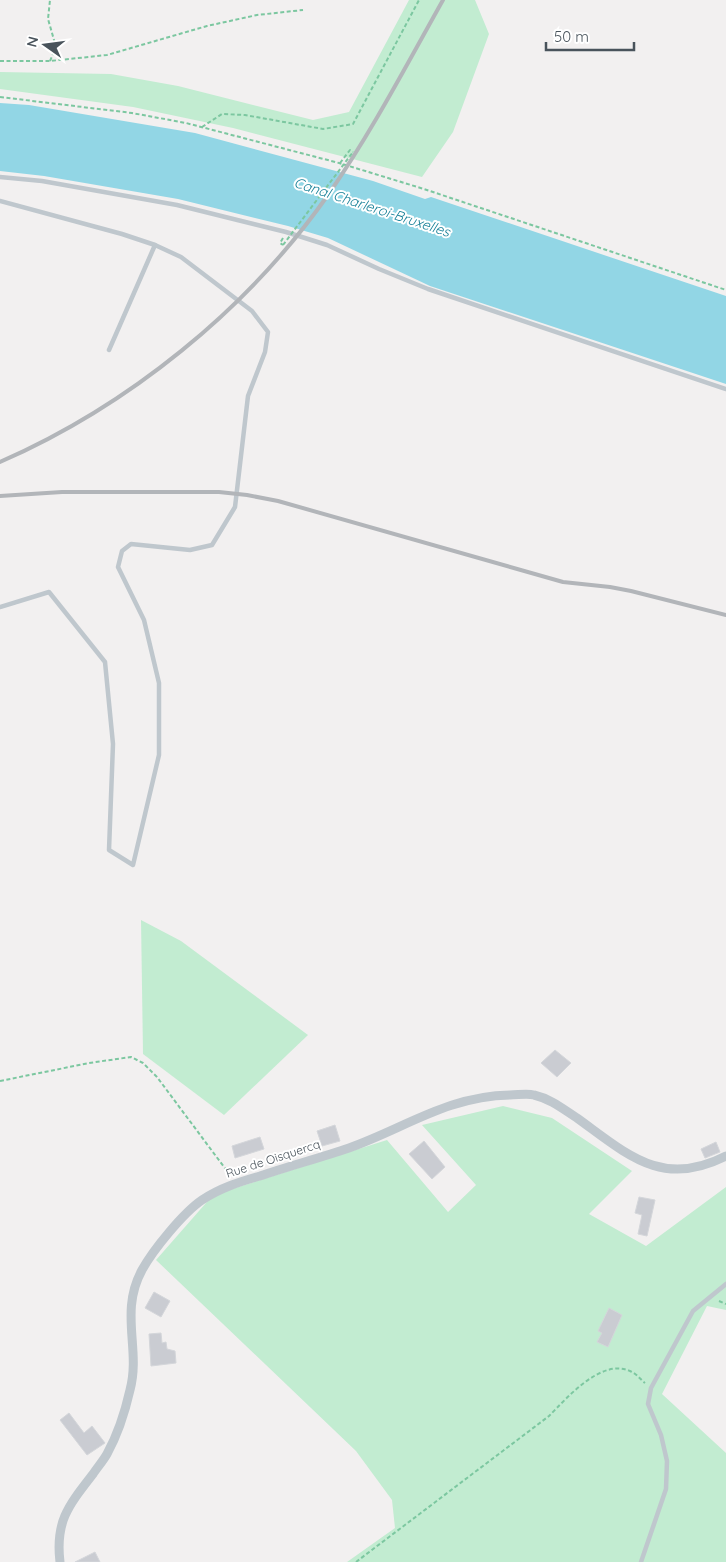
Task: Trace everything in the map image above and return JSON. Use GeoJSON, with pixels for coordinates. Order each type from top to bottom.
{"type":"FeatureCollection","features":[{"type":"Feature","properties":{"kind":"street","name":"Rue de Oisquercq"},"geometry":{"type":"LineString","coordinates":[[60,1562],[58,1545],[62,1521],[72,1500],[106,1456],[118,1433],[131,1387],[133,1365],[130,1321],[133,1289],[142,1270],[160,1243],[193,1207],[221,1188],[350,1148],[443,1107],[474,1098],[503,1095],[533,1094],[554,1102],[632,1158],[652,1165],[685,1170],[703,1167],[725,1158]]}},
{"type":"Feature","properties":{"kind":"lane"},"geometry":{"type":"LineString","coordinates":[[0,177],[42,181],[177,205],[286,232],[327,245],[428,289],[726,389]]}},
{"type":"Feature","properties":{"kind":"lane"},"geometry":{"type":"LineString","coordinates":[[0,201],[122,234],[155,245],[181,258],[252,311],[268,332],[265,352],[248,396],[235,508],[223,528],[212,544],[190,550],[131,544],[122,551],[118,567],[144,620],[159,683],[159,755],[133,865],[109,850],[113,744],[104,662],[49,592],[0,607]]}},
{"type":"Feature","properties":{"kind":"lane"},"geometry":{"type":"LineString","coordinates":[[110,350],[155,245]]}},
{"type":"Feature","properties":{"kind":"lane"},"geometry":{"type":"LineString","coordinates":[[641,1562],[666,1489],[667,1461],[661,1435],[648,1404],[651,1388],[693,1311],[726,1284]]}},
{"type":"Feature","properties":{"kind":"path"},"geometry":{"type":"LineString","coordinates":[[50,0],[48,19],[56,47],[50,61]]}},
{"type":"Feature","properties":{"kind":"path"},"geometry":{"type":"LineString","coordinates":[[202,127],[222,114],[245,114],[322,130],[353,124],[419,0]]}},
{"type":"Feature","properties":{"kind":"path"},"geometry":{"type":"LineString","coordinates":[[0,61],[50,61],[107,55],[207,26],[257,15],[303,10]]}},
{"type":"Feature","properties":{"kind":"path"},"geometry":{"type":"LineString","coordinates":[[0,97],[132,113],[202,127],[339,163],[424,189],[726,290]]}},
{"type":"Feature","properties":{"kind":"path"},"geometry":{"type":"LineString","coordinates":[[283,246],[352,152],[350,150],[339,163]]}},
{"type":"Feature","properties":{"kind":"path"},"geometry":{"type":"LineString","coordinates":[[0,1081],[89,1063],[131,1057],[142,1063],[157,1077],[219,1162],[237,1183]]}},
{"type":"Feature","properties":{"kind":"path"},"geometry":{"type":"LineString","coordinates":[[356,1562],[549,1416],[572,1392],[588,1379],[606,1372],[623,1369],[638,1376],[651,1388]]}},
{"type":"Feature","properties":{"kind":"green space"},"geometry":{"type":"Polygon","coordinates":[[[409,0],[475,0],[489,34],[453,132],[422,177],[233,128],[133,107],[0,89],[0,72],[111,74],[178,86],[313,120],[349,112],[409,0]]]}},
{"type":"Feature","properties":{"kind":"green space"},"geometry":{"type":"Polygon","coordinates":[[[141,920],[181,941],[308,1035],[224,1115],[143,1054],[141,920]]]}},
{"type":"Feature","properties":{"kind":"green space"},"geometry":{"type":"Polygon","coordinates":[[[503,1106],[552,1118],[632,1171],[589,1214],[646,1246],[726,1187],[726,1310],[707,1306],[662,1394],[726,1453],[726,1562],[347,1562],[395,1528],[392,1500],[356,1451],[156,1260],[213,1195],[387,1140],[448,1212],[476,1185],[422,1125],[503,1106]]]}},
{"type":"Feature","properties":{"kind":"water","name":"Canal Charleroi-Bruxelles"},"geometry":{"type":"Polygon","coordinates":[[[0,103],[29,105],[195,133],[373,181],[425,199],[431,197],[726,296],[726,384],[430,286],[328,238],[288,226],[178,199],[44,176],[0,171],[0,103]]]}},
{"type":"Feature","properties":{"kind":"building"},"geometry":{"type":"Polygon","coordinates":[[[555,1050],[571,1063],[557,1077],[541,1063],[555,1050]]]}},
{"type":"Feature","properties":{"kind":"building"},"geometry":{"type":"Polygon","coordinates":[[[335,1125],[340,1141],[322,1146],[317,1131],[335,1125]]]}},
{"type":"Feature","properties":{"kind":"building"},"geometry":{"type":"Polygon","coordinates":[[[260,1137],[264,1149],[235,1158],[232,1146],[260,1137]]]}},
{"type":"Feature","properties":{"kind":"building"},"geometry":{"type":"Polygon","coordinates":[[[424,1141],[445,1167],[432,1179],[409,1154],[424,1141]]]}},
{"type":"Feature","properties":{"kind":"building"},"geometry":{"type":"Polygon","coordinates":[[[716,1142],[720,1152],[705,1158],[701,1149],[716,1142]]]}},
{"type":"Feature","properties":{"kind":"building"},"geometry":{"type":"Polygon","coordinates":[[[639,1197],[655,1200],[647,1236],[638,1234],[642,1215],[635,1213],[639,1197]]]}},
{"type":"Feature","properties":{"kind":"building"},"geometry":{"type":"Polygon","coordinates":[[[154,1292],[170,1301],[161,1317],[145,1308],[154,1292]]]}},
{"type":"Feature","properties":{"kind":"building"},"geometry":{"type":"Polygon","coordinates":[[[609,1308],[622,1315],[608,1347],[597,1342],[602,1333],[598,1331],[609,1308]]]}},
{"type":"Feature","properties":{"kind":"building"},"geometry":{"type":"Polygon","coordinates":[[[161,1333],[162,1343],[166,1342],[167,1349],[175,1351],[176,1363],[151,1366],[149,1334],[161,1333]]]}},
{"type":"Feature","properties":{"kind":"building"},"geometry":{"type":"Polygon","coordinates":[[[69,1413],[84,1433],[92,1426],[105,1443],[87,1455],[60,1420],[69,1413]]]}},
{"type":"Feature","properties":{"kind":"building"},"geometry":{"type":"Polygon","coordinates":[[[95,1552],[100,1562],[75,1562],[95,1552]]]}},
{"type":"Feature","properties":{"kind":"railway"},"geometry":{"type":"LineString","coordinates":[[0,462],[48,439],[94,413],[139,383],[182,351],[261,277],[296,237],[344,172],[388,99],[443,0]]}},
{"type":"Feature","properties":{"kind":"railway"},"geometry":{"type":"LineString","coordinates":[[0,496],[62,492],[219,492],[247,495],[278,501],[563,582],[631,591],[726,615]]}}]}
